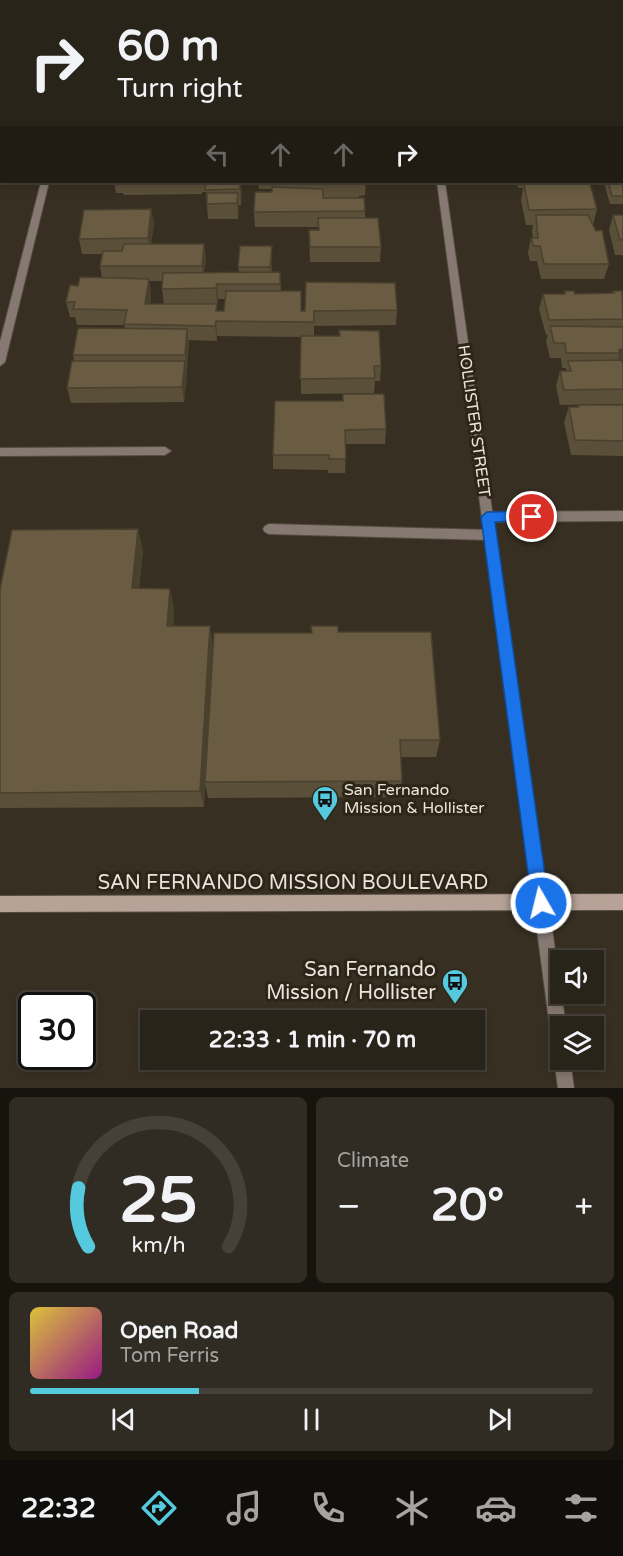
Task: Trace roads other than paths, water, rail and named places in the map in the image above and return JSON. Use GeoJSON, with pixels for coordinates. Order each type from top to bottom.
{"type":"FeatureCollection","features":[{"type":"Feature","properties":{"kind":"main road","name":"SAN FERNANDO MISSION BOULEVARD"},"geometry":{"type":"LineString","coordinates":[[0,904],[623,902]]}},
{"type":"Feature","properties":{"kind":"street"},"geometry":{"type":"LineString","coordinates":[[0,362],[45,183]]}},
{"type":"Feature","properties":{"kind":"street","name":"HOLLISTER STREET"},"geometry":{"type":"LineString","coordinates":[[441,183],[556,1016]]}},
{"type":"Feature","properties":{"kind":"street"},"geometry":{"type":"LineString","coordinates":[[0,452],[165,452]]}},
{"type":"Feature","properties":{"kind":"street"},"geometry":{"type":"LineString","coordinates":[[487,517],[623,516]]}},
{"type":"Feature","properties":{"kind":"street"},"geometry":{"type":"LineString","coordinates":[[268,529],[490,535]]}},
{"type":"Feature","properties":{"kind":"street"},"geometry":{"type":"LineString","coordinates":[[564,1070],[566,1088]]}},
{"type":"Feature","properties":{"kind":"place","name":"San Fernando Mission & Hollister"},"geometry":{"type":"Point","coordinates":[325,822]}},
{"type":"Feature","properties":{"kind":"place","name":"San Fernando Mission / Hollister"},"geometry":{"type":"Point","coordinates":[455,1005]}}]}
